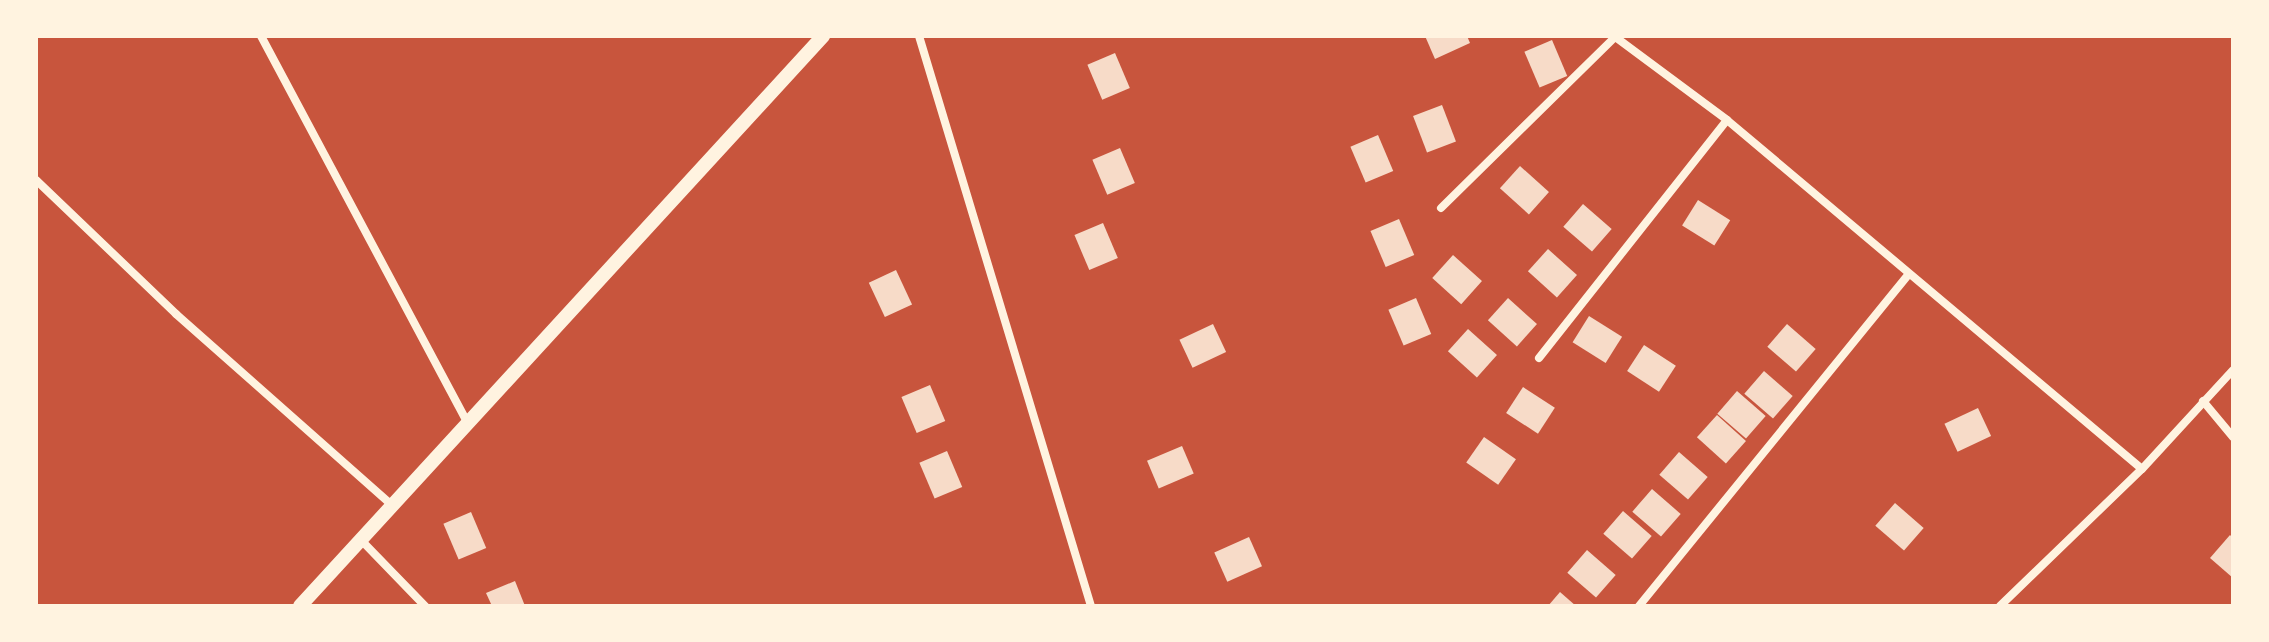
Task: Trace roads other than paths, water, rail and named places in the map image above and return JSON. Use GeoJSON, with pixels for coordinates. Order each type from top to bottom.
{"type":"FeatureCollection","features":[{"type":"Feature","properties":{"kind":"street"},"geometry":{"type":"LineString","coordinates":[[261,36],[468,423]]}},
{"type":"Feature","properties":{"kind":"street"},"geometry":{"type":"LineString","coordinates":[[300,606],[823,36]]}},
{"type":"Feature","properties":{"kind":"street"},"geometry":{"type":"LineString","coordinates":[[919,36],[1091,606]]}},
{"type":"Feature","properties":{"kind":"street"},"geometry":{"type":"LineString","coordinates":[[1441,208],[1614,36],[1727,120],[2142,469]]}},
{"type":"Feature","properties":{"kind":"street"},"geometry":{"type":"LineString","coordinates":[[1539,358],[1727,120]]}},
{"type":"Feature","properties":{"kind":"street"},"geometry":{"type":"LineString","coordinates":[[36,180],[176,314],[394,506]]}},
{"type":"Feature","properties":{"kind":"street"},"geometry":{"type":"LineString","coordinates":[[1639,606],[1908,275]]}},
{"type":"Feature","properties":{"kind":"street"},"geometry":{"type":"LineString","coordinates":[[2000,606],[2142,469],[2233,370]]}},
{"type":"Feature","properties":{"kind":"street"},"geometry":{"type":"LineString","coordinates":[[2203,401],[2233,437]]}},
{"type":"Feature","properties":{"kind":"street"},"geometry":{"type":"LineString","coordinates":[[362,541],[425,606]]}}]}
